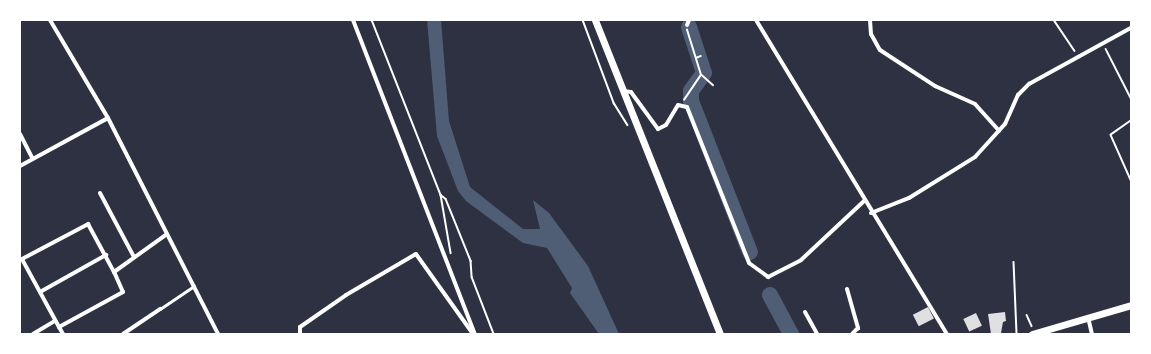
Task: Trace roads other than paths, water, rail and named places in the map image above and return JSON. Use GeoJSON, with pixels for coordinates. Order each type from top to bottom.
{"type":"FeatureCollection","features":[{"type":"Feature","properties":{"kind":"main road"},"geometry":{"type":"LineString","coordinates":[[595,20],[638,134],[720,334]]}},
{"type":"Feature","properties":{"kind":"main road"},"geometry":{"type":"LineString","coordinates":[[1033,334],[1131,305]]}},
{"type":"Feature","properties":{"kind":"street"},"geometry":{"type":"LineString","coordinates":[[50,20],[108,118],[218,334]]}},
{"type":"Feature","properties":{"kind":"street"},"geometry":{"type":"LineString","coordinates":[[353,20],[474,334]]}},
{"type":"Feature","properties":{"kind":"street"},"geometry":{"type":"LineString","coordinates":[[756,20],[871,213],[947,334]]}},
{"type":"Feature","properties":{"kind":"street"},"geometry":{"type":"LineString","coordinates":[[870,20],[872,34],[880,50],[917,76],[975,104],[999,131]]}},
{"type":"Feature","properties":{"kind":"street"},"geometry":{"type":"LineString","coordinates":[[871,213],[914,196],[975,157],[999,131],[1021,91],[1102,42],[1131,28]]}},
{"type":"Feature","properties":{"kind":"street"},"geometry":{"type":"LineString","coordinates":[[622,92],[631,92],[658,129],[666,125],[678,105],[683,104],[691,115],[749,263],[768,277],[801,260],[864,201]]}},
{"type":"Feature","properties":{"kind":"street"},"geometry":{"type":"LineString","coordinates":[[20,166],[108,118]]}},
{"type":"Feature","properties":{"kind":"street"},"geometry":{"type":"LineString","coordinates":[[20,134],[34,159]]}},
{"type":"Feature","properties":{"kind":"street"},"geometry":{"type":"LineString","coordinates":[[100,193],[134,257]]}},
{"type":"Feature","properties":{"kind":"street"},"geometry":{"type":"LineString","coordinates":[[59,327],[123,292],[106,255],[88,224],[22,258],[55,321],[63,334]]}},
{"type":"Feature","properties":{"kind":"street"},"geometry":{"type":"LineString","coordinates":[[114,272],[167,234]]}},
{"type":"Feature","properties":{"kind":"street"},"geometry":{"type":"LineString","coordinates":[[300,334],[300,327],[346,295],[416,254],[474,334]]}},
{"type":"Feature","properties":{"kind":"street"},"geometry":{"type":"LineString","coordinates":[[40,292],[106,255]]}},
{"type":"Feature","properties":{"kind":"street"},"geometry":{"type":"LineString","coordinates":[[847,289],[858,328],[852,334]]}},
{"type":"Feature","properties":{"kind":"street"},"geometry":{"type":"LineString","coordinates":[[123,334],[160,309]]}},
{"type":"Feature","properties":{"kind":"street"},"geometry":{"type":"LineString","coordinates":[[805,312],[817,334]]}},
{"type":"Feature","properties":{"kind":"street"},"geometry":{"type":"LineString","coordinates":[[1088,317],[1092,334]]}},
{"type":"Feature","properties":{"kind":"street"},"geometry":{"type":"LineString","coordinates":[[33,334],[55,321]]}},
{"type":"Feature","properties":{"kind":"lane"},"geometry":{"type":"LineString","coordinates":[[160,309],[194,286]]}},
{"type":"Feature","properties":{"kind":"water"},"geometry":{"type":"Polygon","coordinates":[[[427,20],[441,20],[449,121],[470,187],[523,229],[540,229],[533,200],[549,213],[588,266],[619,334],[599,334],[570,293],[572,288],[547,248],[523,243],[466,201],[458,191],[437,136],[427,20]]]}},
{"type":"Feature","properties":{"kind":"waterway"},"geometry":{"type":"LineString","coordinates":[[689,27],[704,73],[691,91],[691,101],[750,252]]}},
{"type":"Feature","properties":{"kind":"waterway"},"geometry":{"type":"LineString","coordinates":[[770,295],[791,334]]}}]}
